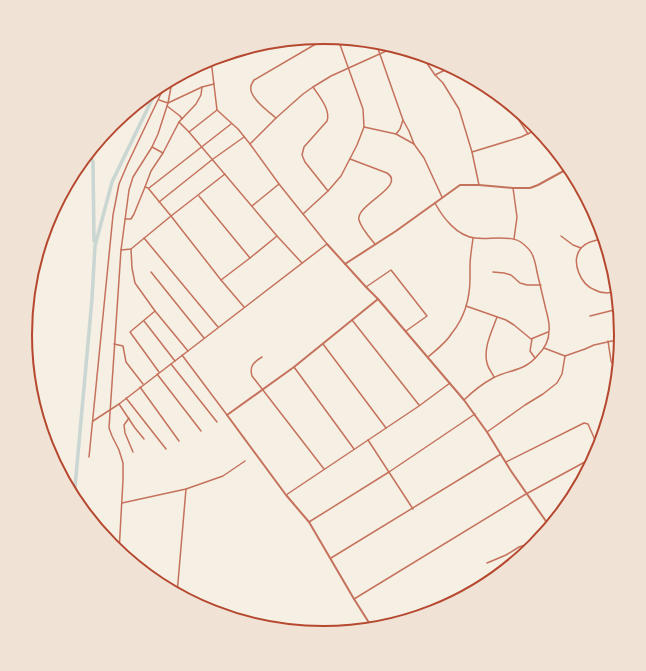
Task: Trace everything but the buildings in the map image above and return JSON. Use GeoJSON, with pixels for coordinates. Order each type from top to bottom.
{"type":"FeatureCollection","features":[{"type":"Feature","properties":{"kind":"street"},"geometry":{"type":"LineString","coordinates":[[276,118],[263,108],[253,96],[251,85],[254,80],[315,44]]}},
{"type":"Feature","properties":{"kind":"street"},"geometry":{"type":"LineString","coordinates":[[303,214],[341,176],[350,160],[364,127],[363,109],[340,45]]}},
{"type":"Feature","properties":{"kind":"street"},"geometry":{"type":"LineString","coordinates":[[378,50],[414,144],[424,158],[442,197]]}},
{"type":"Feature","properties":{"kind":"street"},"geometry":{"type":"LineString","coordinates":[[250,144],[276,118],[313,87],[331,76],[386,51]]}},
{"type":"Feature","properties":{"kind":"street"},"geometry":{"type":"LineString","coordinates":[[231,59],[241,56]]}},
{"type":"Feature","properties":{"kind":"street"},"geometry":{"type":"LineString","coordinates":[[427,64],[434,75],[443,83],[459,109],[472,152],[479,185]]}},
{"type":"Feature","properties":{"kind":"street"},"geometry":{"type":"LineString","coordinates":[[212,67],[217,110],[244,136],[279,184],[327,244],[406,331],[464,400],[487,432],[526,494],[547,522]]}},
{"type":"Feature","properties":{"kind":"street"},"geometry":{"type":"LineString","coordinates":[[434,75],[443,71]]}},
{"type":"Feature","properties":{"kind":"street"},"geometry":{"type":"LineString","coordinates":[[158,100],[168,103],[202,87],[214,84]]}},
{"type":"Feature","properties":{"kind":"street"},"geometry":{"type":"LineString","coordinates":[[125,219],[131,219],[134,214],[151,171],[163,153],[179,122],[196,104],[201,95],[202,87]]}},
{"type":"Feature","properties":{"kind":"street"},"geometry":{"type":"LineString","coordinates":[[313,87],[328,112],[329,117],[304,147],[302,155],[305,162],[328,190]]}},
{"type":"Feature","properties":{"kind":"street"},"geometry":{"type":"LineString","coordinates":[[120,543],[123,463],[109,428],[114,344],[125,219],[129,190],[133,177],[152,147],[158,134],[168,103],[171,88]]}},
{"type":"Feature","properties":{"kind":"street"},"geometry":{"type":"LineString","coordinates":[[89,457],[112,222],[119,184],[140,135],[161,94]]}},
{"type":"Feature","properties":{"kind":"street"},"geometry":{"type":"LineString","coordinates":[[167,106],[180,116],[182,120]]}},
{"type":"Feature","properties":{"kind":"street"},"geometry":{"type":"LineString","coordinates":[[189,132],[217,110]]}},
{"type":"Feature","properties":{"kind":"street"},"geometry":{"type":"LineString","coordinates":[[396,134],[404,120]]}},
{"type":"Feature","properties":{"kind":"street"},"geometry":{"type":"LineString","coordinates":[[179,122],[213,159],[277,236],[302,263]]}},
{"type":"Feature","properties":{"kind":"street"},"geometry":{"type":"LineString","coordinates":[[521,123],[528,134]]}},
{"type":"Feature","properties":{"kind":"street"},"geometry":{"type":"LineString","coordinates":[[148,188],[231,124]]}},
{"type":"Feature","properties":{"kind":"street"},"geometry":{"type":"LineString","coordinates":[[364,127],[396,134],[414,144]]}},
{"type":"Feature","properties":{"kind":"street"},"geometry":{"type":"LineString","coordinates":[[472,152],[531,133]]}},
{"type":"Feature","properties":{"kind":"street"},"geometry":{"type":"LineString","coordinates":[[160,202],[244,136]]}},
{"type":"Feature","properties":{"kind":"street"},"geometry":{"type":"LineString","coordinates":[[152,147],[163,153]]}},
{"type":"Feature","properties":{"kind":"street"},"geometry":{"type":"LineString","coordinates":[[350,160],[386,173],[390,175],[391,178],[388,188],[363,208],[359,214],[358,220],[375,244]]}},
{"type":"Feature","properties":{"kind":"street"},"geometry":{"type":"LineString","coordinates":[[345,264],[396,231],[460,185],[530,188],[563,172]]}},
{"type":"Feature","properties":{"kind":"street"},"geometry":{"type":"LineString","coordinates":[[122,250],[131,249],[225,174]]}},
{"type":"Feature","properties":{"kind":"street"},"geometry":{"type":"LineString","coordinates":[[252,206],[279,184]]}},
{"type":"Feature","properties":{"kind":"street"},"geometry":{"type":"LineString","coordinates":[[145,187],[148,188],[160,202],[244,307]]}},
{"type":"Feature","properties":{"kind":"street"},"geometry":{"type":"LineString","coordinates":[[513,188],[517,217],[514,239]]}},
{"type":"Feature","properties":{"kind":"street"},"geometry":{"type":"LineString","coordinates":[[198,196],[250,258]]}},
{"type":"Feature","properties":{"kind":"street"},"geometry":{"type":"LineString","coordinates":[[435,203],[453,227],[464,235],[474,238],[514,239],[523,243],[533,255],[541,285],[549,326],[547,343],[535,358],[524,367],[494,377],[476,388],[464,400]]}},
{"type":"Feature","properties":{"kind":"street"},"geometry":{"type":"LineString","coordinates":[[221,280],[277,236]]}},
{"type":"Feature","properties":{"kind":"street"},"geometry":{"type":"LineString","coordinates":[[561,236],[573,245],[581,248]]}},
{"type":"Feature","properties":{"kind":"street"},"geometry":{"type":"LineString","coordinates":[[144,238],[218,327]]}},
{"type":"Feature","properties":{"kind":"street"},"geometry":{"type":"LineString","coordinates":[[428,357],[452,334],[459,324],[466,306],[474,238]]}},
{"type":"Feature","properties":{"kind":"street"},"geometry":{"type":"LineString","coordinates":[[598,240],[590,242],[581,248],[577,263],[578,272],[586,285],[601,292],[611,293]]}},
{"type":"Feature","properties":{"kind":"street"},"geometry":{"type":"LineString","coordinates":[[93,421],[119,404],[143,384],[327,244]]}},
{"type":"Feature","properties":{"kind":"street"},"geometry":{"type":"LineString","coordinates":[[131,249],[132,268],[135,283],[155,311],[188,351]]}},
{"type":"Feature","properties":{"kind":"street"},"geometry":{"type":"LineString","coordinates":[[366,287],[390,270],[427,316],[406,331]]}},
{"type":"Feature","properties":{"kind":"street"},"geometry":{"type":"LineString","coordinates":[[151,272],[204,338]]}},
{"type":"Feature","properties":{"kind":"street"},"geometry":{"type":"LineString","coordinates":[[493,272],[511,275],[520,283],[527,285],[541,285]]}},
{"type":"Feature","properties":{"kind":"street"},"geometry":{"type":"LineString","coordinates":[[227,415],[294,367],[378,300]]}},
{"type":"Feature","properties":{"kind":"street"},"geometry":{"type":"LineString","coordinates":[[466,306],[497,316],[514,325],[532,339]]}},
{"type":"Feature","properties":{"kind":"street"},"geometry":{"type":"LineString","coordinates":[[590,316],[613,310]]}},
{"type":"Feature","properties":{"kind":"street"},"geometry":{"type":"LineString","coordinates":[[155,311],[130,332],[201,431]]}},
{"type":"Feature","properties":{"kind":"street"},"geometry":{"type":"LineString","coordinates":[[494,377],[487,364],[486,353],[497,316]]}},
{"type":"Feature","properties":{"kind":"street"},"geometry":{"type":"LineString","coordinates":[[352,320],[419,406]]}},
{"type":"Feature","properties":{"kind":"street"},"geometry":{"type":"LineString","coordinates":[[144,321],[175,360]]}},
{"type":"Feature","properties":{"kind":"street"},"geometry":{"type":"LineString","coordinates":[[532,339],[549,332]]}},
{"type":"Feature","properties":{"kind":"street"},"geometry":{"type":"LineString","coordinates":[[532,339],[530,351],[535,358]]}},
{"type":"Feature","properties":{"kind":"street"},"geometry":{"type":"LineString","coordinates":[[544,348],[565,356],[594,345],[614,340]]}},
{"type":"Feature","properties":{"kind":"street"},"geometry":{"type":"LineString","coordinates":[[608,341],[613,364]]}},
{"type":"Feature","properties":{"kind":"street"},"geometry":{"type":"LineString","coordinates":[[114,344],[123,346],[126,362],[143,384]]}},
{"type":"Feature","properties":{"kind":"street"},"geometry":{"type":"LineString","coordinates":[[322,344],[386,428]]}},
{"type":"Feature","properties":{"kind":"street"},"geometry":{"type":"LineString","coordinates":[[182,355],[286,495],[309,522],[369,623]]}},
{"type":"Feature","properties":{"kind":"street"},"geometry":{"type":"LineString","coordinates":[[487,432],[557,383],[562,374],[565,356]]}},
{"type":"Feature","properties":{"kind":"street"},"geometry":{"type":"LineString","coordinates":[[262,357],[251,366],[252,376],[324,469]]}},
{"type":"Feature","properties":{"kind":"street"},"geometry":{"type":"LineString","coordinates":[[171,364],[216,422]]}},
{"type":"Feature","properties":{"kind":"street"},"geometry":{"type":"LineString","coordinates":[[294,367],[354,449]]}},
{"type":"Feature","properties":{"kind":"street"},"geometry":{"type":"LineString","coordinates":[[286,495],[419,406],[450,383]]}},
{"type":"Feature","properties":{"kind":"street"},"geometry":{"type":"LineString","coordinates":[[140,387],[179,441]]}},
{"type":"Feature","properties":{"kind":"street"},"geometry":{"type":"LineString","coordinates":[[126,398],[166,449]]}},
{"type":"Feature","properties":{"kind":"street"},"geometry":{"type":"LineString","coordinates":[[119,404],[144,439]]}},
{"type":"Feature","properties":{"kind":"street"},"geometry":{"type":"LineString","coordinates":[[309,522],[389,472],[475,414]]}},
{"type":"Feature","properties":{"kind":"street"},"geometry":{"type":"LineString","coordinates":[[129,418],[124,427],[132,452]]}},
{"type":"Feature","properties":{"kind":"street"},"geometry":{"type":"LineString","coordinates":[[506,462],[584,422],[588,424],[595,439]]}},
{"type":"Feature","properties":{"kind":"street"},"geometry":{"type":"LineString","coordinates":[[368,440],[413,508]]}},
{"type":"Feature","properties":{"kind":"street"},"geometry":{"type":"LineString","coordinates":[[331,558],[501,454]]}},
{"type":"Feature","properties":{"kind":"street"},"geometry":{"type":"LineString","coordinates":[[122,503],[186,489],[223,476],[245,461]]}},
{"type":"Feature","properties":{"kind":"street"},"geometry":{"type":"LineString","coordinates":[[354,599],[526,494],[585,462]]}},
{"type":"Feature","properties":{"kind":"street"},"geometry":{"type":"LineString","coordinates":[[177,588],[186,489]]}},
{"type":"Feature","properties":{"kind":"street"},"geometry":{"type":"LineString","coordinates":[[487,563],[524,545]]}},
{"type":"Feature","properties":{"kind":"waterway"},"geometry":{"type":"LineString","coordinates":[[75,487],[92,299],[95,246],[112,182],[151,101]]}},
{"type":"Feature","properties":{"kind":"waterway"},"geometry":{"type":"LineString","coordinates":[[92,159],[93,162],[94,241]]}}]}
